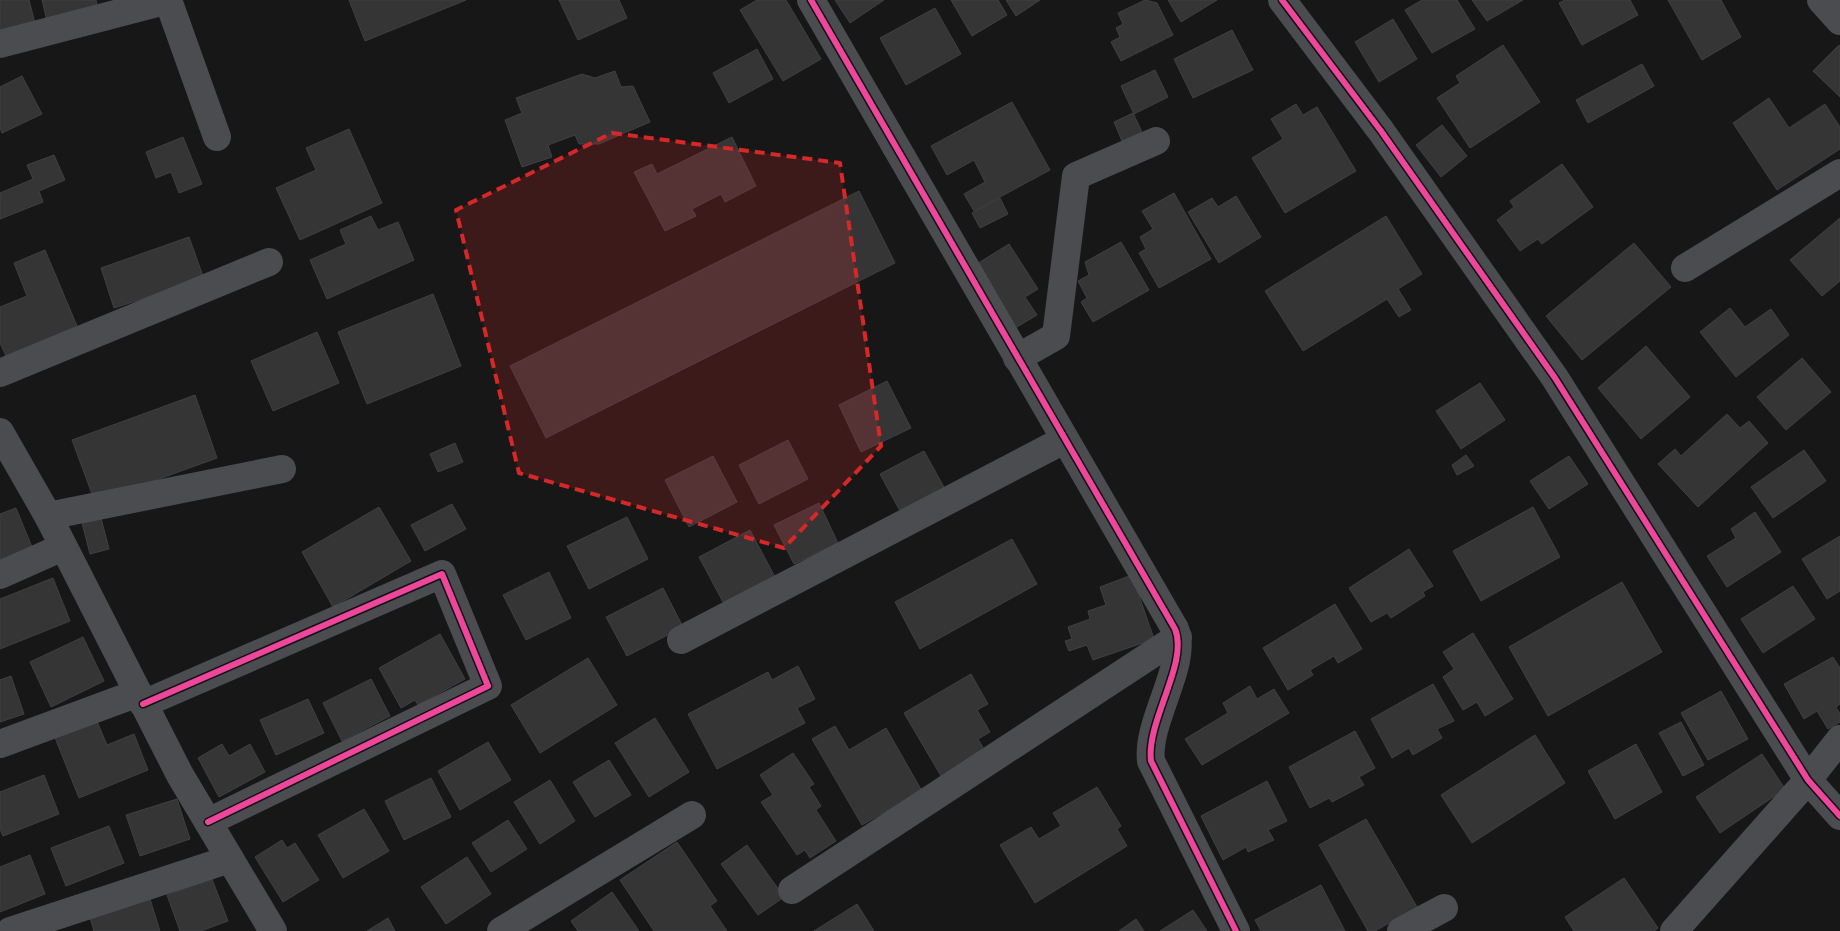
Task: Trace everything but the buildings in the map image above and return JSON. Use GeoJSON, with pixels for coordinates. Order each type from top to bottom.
{"type":"FeatureCollection","features":[{"type":"Feature","properties":{"kind":"street"},"geometry":{"type":"LineString","coordinates":[[0,44],[169,0],[217,137]]}},
{"type":"Feature","properties":{"kind":"street"},"geometry":{"type":"LineString","coordinates":[[811,0],[1178,637],[1177,654],[1152,738],[1151,760],[1236,931]]}},
{"type":"Feature","properties":{"kind":"street"},"geometry":{"type":"LineString","coordinates":[[1282,0],[1381,131],[1555,378],[1808,780],[1840,816]]}},
{"type":"Feature","properties":{"kind":"street"},"geometry":{"type":"LineString","coordinates":[[1821,0],[1840,21]]}},
{"type":"Feature","properties":{"kind":"street"},"geometry":{"type":"LineString","coordinates":[[1017,358],[1056,336],[1076,176],[1156,141]]}},
{"type":"Feature","properties":{"kind":"street"},"geometry":{"type":"LineString","coordinates":[[1685,268],[1840,173]]}},
{"type":"Feature","properties":{"kind":"street"},"geometry":{"type":"LineString","coordinates":[[0,373],[269,262]]}},
{"type":"Feature","properties":{"kind":"street"},"geometry":{"type":"LineString","coordinates":[[0,432],[48,516],[180,775],[273,931]]}},
{"type":"Feature","properties":{"kind":"street"},"geometry":{"type":"LineString","coordinates":[[680,640],[1064,440]]}},
{"type":"Feature","properties":{"kind":"street"},"geometry":{"type":"LineString","coordinates":[[48,516],[282,469]]}},
{"type":"Feature","properties":{"kind":"street"},"geometry":{"type":"LineString","coordinates":[[0,575],[63,547]]}},
{"type":"Feature","properties":{"kind":"street"},"geometry":{"type":"LineString","coordinates":[[0,744],[140,698],[442,574],[488,686],[208,822]]}},
{"type":"Feature","properties":{"kind":"street"},"geometry":{"type":"LineString","coordinates":[[792,890],[1178,637]]}},
{"type":"Feature","properties":{"kind":"street"},"geometry":{"type":"LineString","coordinates":[[1674,931],[1808,780],[1840,739]]}},
{"type":"Feature","properties":{"kind":"street"},"geometry":{"type":"LineString","coordinates":[[501,931],[692,815]]}},
{"type":"Feature","properties":{"kind":"street"},"geometry":{"type":"LineString","coordinates":[[10,931],[230,860]]}},
{"type":"Feature","properties":{"kind":"street"},"geometry":{"type":"LineString","coordinates":[[1401,931],[1444,908]]}},
{"type":"Feature","properties":{"kind":"highlighted area"},"geometry":{"type":"Polygon","coordinates":[[[612,133],[840,163],[881,446],[784,548],[519,473],[456,210],[612,133]]]}},
{"type":"Feature","properties":{"kind":"cycle path"},"geometry":{"type":"LineString","coordinates":[[811,0],[1175,629],[1178,643],[1176,658],[1155,728],[1151,745],[1151,761],[1236,931]]}},
{"type":"Feature","properties":{"kind":"cycle path"},"geometry":{"type":"LineString","coordinates":[[1282,0],[1381,131],[1555,378],[1808,780],[1840,816]]}},
{"type":"Feature","properties":{"kind":"cycle path"},"geometry":{"type":"LineString","coordinates":[[143,704],[442,574],[488,686],[208,822]]}}]}
